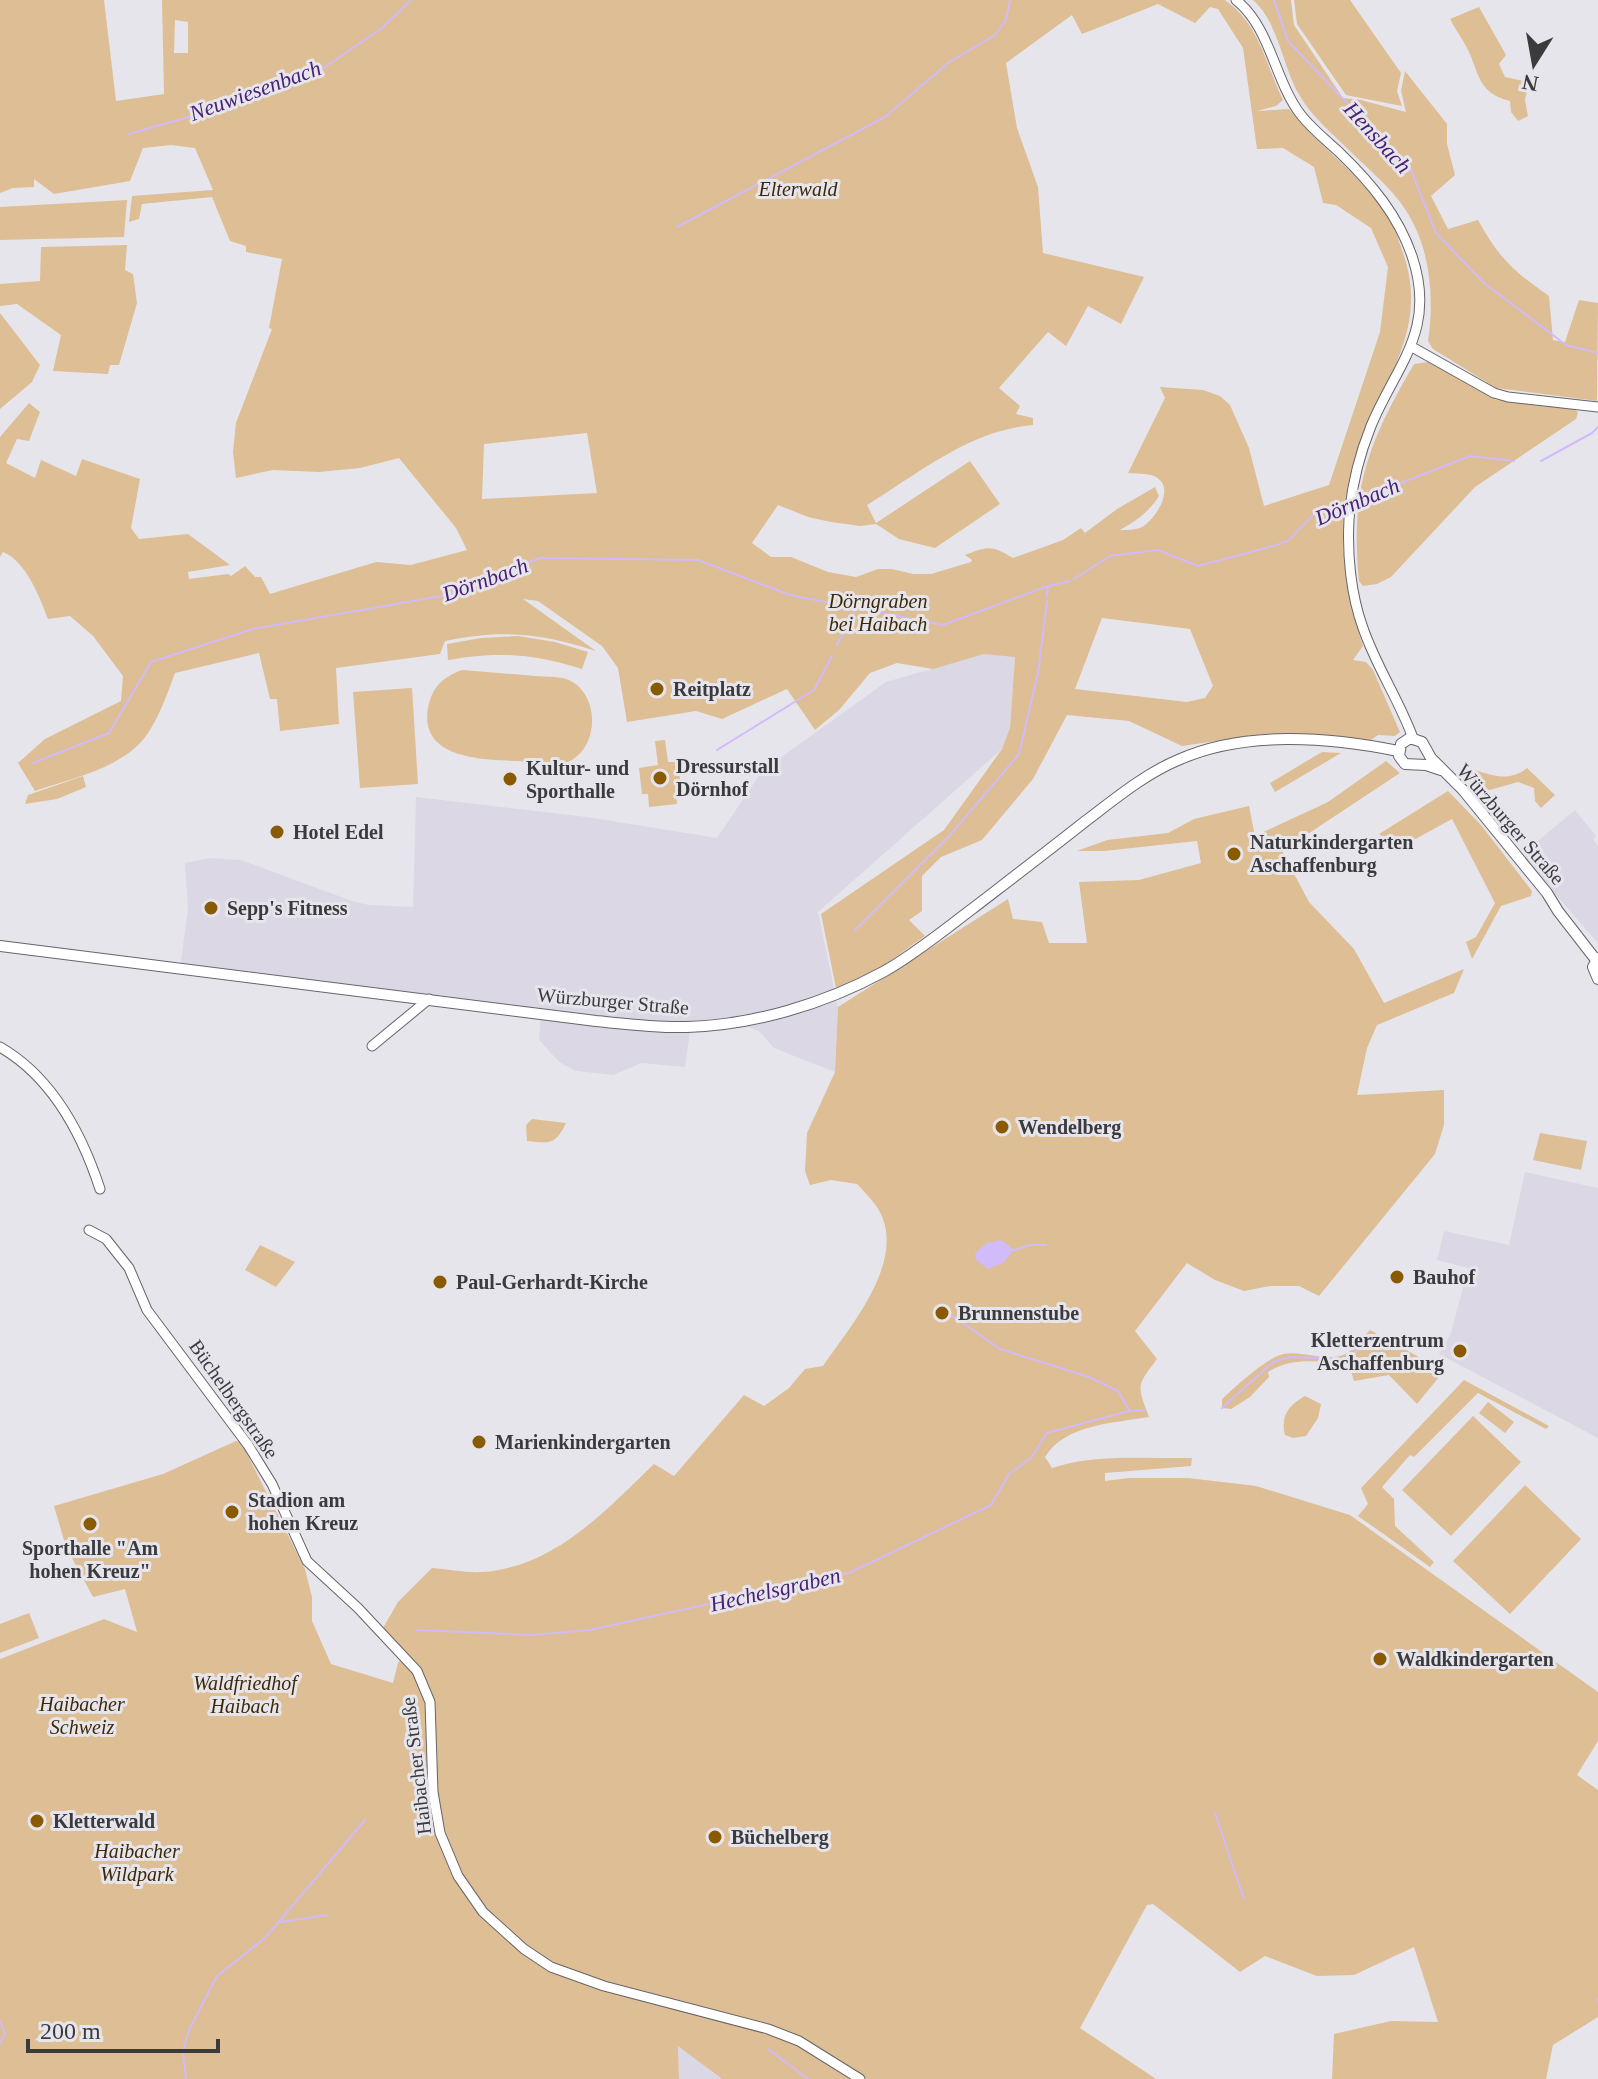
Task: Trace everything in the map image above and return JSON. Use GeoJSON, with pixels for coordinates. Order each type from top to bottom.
{"type":"FeatureCollection","features":[{"type":"Feature","properties":{"kind":"main road","name":"Würzburger Straße"},"geometry":{"type":"LineString","coordinates":[[0,946],[596,1021],[671,1027],[704,1026],[771,1015],[836,993],[884,971],[937,936],[1139,782],[1180,759],[1253,741],[1332,742],[1386,749],[1404,744]]}},
{"type":"Feature","properties":{"kind":"main road"},"geometry":{"type":"LineString","coordinates":[[1422,742],[1426,752],[1423,761],[1417,765],[1405,764],[1404,744],[1422,742]]}},
{"type":"Feature","properties":{"kind":"main road","name":"Würzburger Straße"},"geometry":{"type":"LineString","coordinates":[[1426,752],[1463,790],[1597,956]]}},
{"type":"Feature","properties":{"kind":"main road","name":"Würzburger Straße"},"geometry":{"type":"LineString","coordinates":[[1417,765],[1441,770]]}},
{"type":"Feature","properties":{"kind":"main road"},"geometry":{"type":"LineString","coordinates":[[1597,956],[1594,971],[1598,979]]}},
{"type":"Feature","properties":{"kind":"street"},"geometry":{"type":"LineString","coordinates":[[1236,0],[1252,17],[1293,105],[1383,199],[1402,230],[1413,259],[1420,291],[1419,319],[1412,347],[1372,424],[1352,490],[1349,520],[1353,584],[1362,628],[1409,726],[1404,744]]}},
{"type":"Feature","properties":{"kind":"street"},"geometry":{"type":"LineString","coordinates":[[1412,347],[1494,393],[1598,407]]}},
{"type":"Feature","properties":{"kind":"street"},"geometry":{"type":"LineString","coordinates":[[402,1019],[406,996]]}},
{"type":"Feature","properties":{"kind":"street"},"geometry":{"type":"LineString","coordinates":[[372,1046],[429,999]]}},
{"type":"Feature","properties":{"kind":"street"},"geometry":{"type":"LineString","coordinates":[[0,1047],[30,1068],[72,1121],[100,1189]]}},
{"type":"Feature","properties":{"kind":"street","name":"Büchelbergstraße"},"geometry":{"type":"LineString","coordinates":[[89,1230],[106,1239],[129,1268],[147,1310],[248,1445],[272,1484],[307,1561],[410,1662]]}},
{"type":"Feature","properties":{"kind":"street","name":"Haibacher Straße"},"geometry":{"type":"LineString","coordinates":[[410,1662],[426,1688],[430,1702],[433,1792],[440,1833],[458,1876],[483,1912],[524,1949],[551,1967],[604,1986],[736,2019],[799,2041],[860,2079]]}},
{"type":"Feature","properties":{"kind":"shaded area"},"geometry":{"type":"Polygon","coordinates":[[[984,654],[1015,656],[1010,728],[1002,749],[818,912],[838,1007],[835,1072],[774,1048],[760,1032],[749,1027],[690,1032],[685,1067],[642,1063],[613,1075],[576,1071],[559,1062],[539,1040],[541,1015],[180,968],[188,908],[185,863],[211,858],[241,860],[352,901],[413,907],[416,797],[587,817],[717,838],[762,771],[886,682],[984,654]]]}},
{"type":"Feature","properties":{"kind":"shaded area"},"geometry":{"type":"Polygon","coordinates":[[[1575,810],[1596,836],[1593,839],[1598,846],[1598,943],[1521,855],[1575,810]]]}},
{"type":"Feature","properties":{"kind":"shaded area"},"geometry":{"type":"Polygon","coordinates":[[[1525,1172],[1598,1188],[1598,1438],[1439,1354],[1451,1333],[1468,1268],[1437,1260],[1444,1231],[1509,1245],[1525,1172]]]}},
{"type":"Feature","properties":{"kind":"shaded area"},"geometry":{"type":"Polygon","coordinates":[[[1001,1240],[1014,1250],[1003,1263],[988,1269],[976,1260],[975,1253],[987,1243],[1001,1240]]]}},
{"type":"Feature","properties":{"kind":"shaded area"},"geometry":{"type":"Polygon","coordinates":[[[678,2045],[717,2076],[722,2079],[679,2079],[678,2045]]]}},
{"type":"Feature","properties":{"kind":"green space"},"geometry":{"type":"Polygon","coordinates":[[[0,0],[104,0],[116,101],[164,94],[162,0],[1225,0],[1237,10],[1254,33],[1283,100],[1276,106],[1257,111],[1289,109],[1368,191],[1393,224],[1410,281],[1411,310],[1406,336],[1361,439],[1347,491],[1343,536],[1351,602],[1363,646],[1353,660],[1366,662],[1373,670],[1400,732],[1395,736],[1378,735],[1371,740],[1263,734],[1182,746],[1129,721],[1067,715],[1033,779],[982,840],[941,857],[922,876],[922,911],[909,920],[925,936],[880,968],[836,988],[821,914],[944,830],[1002,749],[1010,728],[1015,657],[984,654],[933,669],[897,663],[870,673],[839,710],[815,730],[787,689],[722,719],[696,711],[627,722],[618,668],[602,646],[538,601],[523,599],[596,651],[539,637],[484,635],[445,641],[440,654],[336,668],[339,724],[280,731],[277,699],[270,699],[259,653],[175,673],[155,722],[136,747],[95,771],[35,791],[18,763],[45,739],[121,701],[123,676],[93,636],[70,616],[48,619],[19,563],[3,552],[0,557],[0,437],[29,403],[40,412],[29,441],[17,439],[6,463],[35,478],[41,460],[76,476],[82,459],[140,479],[131,528],[139,539],[188,534],[230,565],[188,572],[189,579],[231,576],[245,566],[255,577],[261,577],[270,594],[376,562],[411,565],[467,550],[456,528],[399,458],[360,468],[319,472],[273,470],[236,478],[233,452],[236,423],[272,329],[269,328],[282,259],[246,252],[246,246],[230,241],[212,197],[142,204],[139,219],[129,222],[132,196],[213,190],[195,148],[171,145],[143,148],[130,181],[54,194],[34,179],[34,187],[13,188],[0,193],[0,0]],[[1158,4],[1082,34],[1072,15],[1006,63],[1017,128],[1038,187],[1043,253],[1144,277],[1121,324],[1088,306],[1066,346],[1048,332],[999,388],[1020,406],[1016,414],[1033,418],[1033,425],[988,435],[967,444],[867,505],[876,523],[970,461],[1000,504],[935,548],[899,539],[876,524],[860,526],[831,522],[778,505],[752,543],[771,557],[791,557],[828,572],[856,577],[878,569],[931,574],[971,562],[965,555],[979,550],[994,549],[1013,558],[1063,540],[1081,528],[1085,533],[1117,509],[1155,487],[1159,496],[1155,502],[1142,516],[1120,530],[1143,527],[1159,508],[1164,486],[1154,476],[1128,473],[1165,398],[1160,387],[1203,390],[1220,396],[1230,405],[1249,448],[1264,506],[1329,485],[1380,332],[1388,267],[1371,228],[1336,205],[1323,203],[1314,167],[1283,148],[1257,149],[1243,48],[1218,9],[1210,7],[1195,23],[1158,4]],[[175,20],[174,53],[188,53],[188,22],[175,20]],[[587,433],[484,444],[482,499],[597,493],[587,433]],[[1102,618],[1075,689],[1187,702],[1205,698],[1213,686],[1190,629],[1102,618]]]}},
{"type":"Feature","properties":{"kind":"green space"},"geometry":{"type":"Polygon","coordinates":[[[1253,0],[1291,0],[1294,25],[1343,98],[1406,112],[1401,91],[1405,71],[1447,124],[1447,144],[1455,175],[1431,196],[1448,229],[1478,220],[1508,263],[1549,296],[1553,340],[1565,342],[1579,300],[1598,303],[1597,401],[1496,388],[1433,349],[1428,341],[1431,295],[1427,264],[1407,211],[1306,106],[1269,21],[1253,0]]]}},
{"type":"Feature","properties":{"kind":"green space"},"geometry":{"type":"Polygon","coordinates":[[[1294,0],[1350,0],[1401,73],[1397,91],[1402,106],[1346,95],[1297,24],[1294,0]]]}},
{"type":"Feature","properties":{"kind":"green space"},"geometry":{"type":"Polygon","coordinates":[[[1479,7],[1506,55],[1499,64],[1505,77],[1529,82],[1525,100],[1528,116],[1518,121],[1511,112],[1510,101],[1485,87],[1450,19],[1479,7]]]}},
{"type":"Feature","properties":{"kind":"green space"},"geometry":{"type":"Polygon","coordinates":[[[127,200],[124,237],[0,240],[0,207],[127,200]]]}},
{"type":"Feature","properties":{"kind":"green space"},"geometry":{"type":"Polygon","coordinates":[[[127,245],[125,270],[133,274],[137,303],[119,365],[110,365],[108,374],[53,371],[61,335],[17,304],[0,306],[0,284],[40,281],[41,247],[127,245]]]}},
{"type":"Feature","properties":{"kind":"green space"},"geometry":{"type":"Polygon","coordinates":[[[0,313],[40,365],[32,382],[0,409],[0,313]]]}},
{"type":"Feature","properties":{"kind":"green space"},"geometry":{"type":"Polygon","coordinates":[[[1428,362],[1496,400],[1571,407],[1578,412],[1576,419],[1475,487],[1391,577],[1363,586],[1359,581],[1357,519],[1366,467],[1385,418],[1414,364],[1428,362]]]}},
{"type":"Feature","properties":{"kind":"green space"},"geometry":{"type":"Polygon","coordinates":[[[518,636],[588,652],[582,669],[516,656],[448,660],[447,644],[518,636]]]}},
{"type":"Feature","properties":{"kind":"green space"},"geometry":{"type":"Polygon","coordinates":[[[462,670],[559,677],[578,686],[591,709],[592,723],[583,749],[574,759],[555,765],[484,759],[448,750],[436,740],[428,727],[428,708],[439,684],[462,670]]]}},
{"type":"Feature","properties":{"kind":"green space"},"geometry":{"type":"Polygon","coordinates":[[[412,688],[418,784],[360,788],[353,692],[412,688]]]}},
{"type":"Feature","properties":{"kind":"green space","name":"Dressurstall Dörnhof"},"geometry":{"type":"Polygon","coordinates":[[[665,740],[668,762],[678,762],[681,789],[676,790],[677,804],[649,807],[648,794],[642,794],[639,768],[658,765],[655,741],[665,740]]]}},
{"type":"Feature","properties":{"kind":"green space"},"geometry":{"type":"Polygon","coordinates":[[[1322,752],[1341,753],[1275,792],[1270,783],[1322,752]]]}},
{"type":"Feature","properties":{"kind":"green space"},"geometry":{"type":"Polygon","coordinates":[[[1386,761],[1400,773],[1282,851],[1309,902],[1354,949],[1384,1003],[1464,969],[1454,993],[1377,1025],[1367,1048],[1357,1095],[1444,1090],[1444,1125],[1435,1154],[1319,1296],[1299,1286],[1270,1286],[1244,1291],[1215,1280],[1187,1263],[1135,1331],[1157,1359],[1141,1386],[1149,1417],[1078,1431],[1054,1446],[1045,1457],[1052,1468],[1086,1460],[1192,1458],[1191,1466],[1105,1473],[1105,1481],[1188,1478],[1256,1486],[1350,1515],[1598,1692],[1598,1741],[1577,1775],[1598,1790],[1598,2017],[1553,2045],[1546,2079],[1332,2079],[1334,2034],[1391,2021],[1438,2022],[1414,1947],[1354,1975],[1317,1976],[1265,1956],[1240,1972],[1153,1904],[1147,1905],[1080,2028],[1156,2079],[722,2079],[678,2046],[679,2079],[0,2079],[0,1659],[104,1619],[137,1632],[125,1589],[93,1597],[66,1547],[54,1506],[163,1474],[236,1441],[241,1442],[305,1569],[312,1597],[312,1621],[331,1664],[393,1683],[398,1663],[406,1653],[383,1628],[398,1602],[432,1568],[482,1572],[508,1568],[556,1548],[597,1518],[654,1464],[674,1476],[744,1395],[764,1406],[789,1388],[805,1369],[823,1366],[858,1316],[870,1297],[885,1257],[887,1238],[883,1219],[857,1184],[831,1180],[810,1185],[805,1171],[807,1133],[835,1072],[838,1007],[1008,899],[1013,919],[1042,922],[1049,943],[1087,943],[1079,882],[1139,880],[1201,863],[1197,841],[1077,851],[1107,840],[1168,833],[1194,819],[1249,806],[1255,836],[1328,802],[1386,761]]]}},
{"type":"Feature","properties":{"kind":"green space"},"geometry":{"type":"Polygon","coordinates":[[[1527,768],[1555,795],[1541,808],[1535,801],[1534,788],[1518,782],[1479,793],[1464,774],[1475,770],[1508,776],[1527,768]]]}},
{"type":"Feature","properties":{"kind":"green space"},"geometry":{"type":"Polygon","coordinates":[[[83,776],[86,787],[57,799],[25,804],[28,795],[83,776]]]}},
{"type":"Feature","properties":{"kind":"green space"},"geometry":{"type":"Polygon","coordinates":[[[1448,791],[1481,825],[1532,891],[1531,896],[1501,906],[1472,959],[1466,942],[1476,937],[1495,903],[1452,819],[1399,848],[1379,834],[1448,791]]]}},
{"type":"Feature","properties":{"kind":"green space"},"geometry":{"type":"Polygon","coordinates":[[[532,1119],[566,1123],[551,1141],[527,1141],[526,1125],[532,1119]]]}},
{"type":"Feature","properties":{"kind":"green space"},"geometry":{"type":"Polygon","coordinates":[[[1540,1133],[1587,1141],[1581,1170],[1533,1160],[1540,1133]]]}},
{"type":"Feature","properties":{"kind":"green space"},"geometry":{"type":"Polygon","coordinates":[[[260,1245],[295,1262],[276,1287],[245,1270],[260,1245]]]}},
{"type":"Feature","properties":{"kind":"green space"},"geometry":{"type":"Polygon","coordinates":[[[1370,1330],[1444,1371],[1417,1404],[1389,1375],[1354,1381],[1349,1364],[1307,1361],[1277,1367],[1268,1372],[1269,1377],[1250,1397],[1231,1409],[1222,1408],[1222,1399],[1275,1357],[1292,1353],[1326,1357],[1343,1355],[1370,1330]]]}},
{"type":"Feature","properties":{"kind":"green space"},"geometry":{"type":"Polygon","coordinates":[[[1464,1380],[1549,1426],[1546,1429],[1478,1393],[1414,1457],[1410,1455],[1382,1487],[1394,1499],[1395,1526],[1434,1562],[1430,1567],[1358,1516],[1368,1504],[1361,1488],[1464,1380]]]}},
{"type":"Feature","properties":{"kind":"green space"},"geometry":{"type":"Polygon","coordinates":[[[1305,1396],[1321,1404],[1318,1418],[1306,1436],[1293,1438],[1285,1435],[1287,1412],[1305,1396]]]}},
{"type":"Feature","properties":{"kind":"green space"},"geometry":{"type":"Polygon","coordinates":[[[1488,1402],[1514,1422],[1505,1433],[1479,1413],[1488,1402]]]}},
{"type":"Feature","properties":{"kind":"green space"},"geometry":{"type":"Polygon","coordinates":[[[1473,1416],[1521,1462],[1451,1536],[1402,1490],[1473,1416]]]}},
{"type":"Feature","properties":{"kind":"green space"},"geometry":{"type":"Polygon","coordinates":[[[1525,1485],[1581,1539],[1510,1614],[1453,1561],[1525,1485]]]}},
{"type":"Feature","properties":{"kind":"green space"},"geometry":{"type":"Polygon","coordinates":[[[29,1613],[39,1638],[0,1653],[0,1624],[29,1613]]]}},
{"type":"Feature","properties":{"kind":"waterway","name":"Neuwiesenbach"},"geometry":{"type":"LineString","coordinates":[[129,134],[209,111],[322,69],[382,28],[411,0]]}},
{"type":"Feature","properties":{"kind":"waterway"},"geometry":{"type":"LineString","coordinates":[[677,227],[885,117],[948,63],[995,35],[1006,20],[1010,0]]}},
{"type":"Feature","properties":{"kind":"waterway","name":"Hensbach"},"geometry":{"type":"LineString","coordinates":[[1274,0],[1288,41],[1411,170],[1436,233],[1484,283],[1566,345],[1598,353]]}},
{"type":"Feature","properties":{"kind":"waterway","name":"Dörnbach"},"geometry":{"type":"LineString","coordinates":[[1541,461],[1598,427]]}},
{"type":"Feature","properties":{"kind":"waterway","name":"Dörnbach"},"geometry":{"type":"LineString","coordinates":[[1355,501],[1470,456],[1514,461]]}},
{"type":"Feature","properties":{"kind":"waterway","name":"Dörnbach"},"geometry":{"type":"LineString","coordinates":[[1074,579],[1110,556],[1158,550],[1198,566],[1273,546],[1288,541],[1313,515],[1345,504]]}},
{"type":"Feature","properties":{"kind":"waterway","name":"Dörnbach"},"geometry":{"type":"LineString","coordinates":[[33,763],[109,733],[151,662],[253,629],[442,596],[540,558],[698,560],[790,595],[943,625],[1048,586],[1070,581]]}},
{"type":"Feature","properties":{"kind":"waterway"},"geometry":{"type":"LineString","coordinates":[[1047,596],[1048,586]]}},
{"type":"Feature","properties":{"kind":"waterway"},"geometry":{"type":"LineString","coordinates":[[855,930],[951,834],[1019,754],[1038,673],[1047,601]]}},
{"type":"Feature","properties":{"kind":"waterway"},"geometry":{"type":"LineString","coordinates":[[837,645],[855,610]]}},
{"type":"Feature","properties":{"kind":"waterway"},"geometry":{"type":"LineString","coordinates":[[717,750],[814,690],[832,656]]}},
{"type":"Feature","properties":{"kind":"waterway"},"geometry":{"type":"LineString","coordinates":[[1014,1250],[1030,1245],[1046,1245]]}},
{"type":"Feature","properties":{"kind":"waterway"},"geometry":{"type":"LineString","coordinates":[[943,1313],[953,1316],[1000,1349],[1089,1377],[1118,1391],[1129,1410]]}},
{"type":"Feature","properties":{"kind":"waterway"},"geometry":{"type":"LineString","coordinates":[[1222,1408],[1273,1362],[1290,1357],[1344,1359],[1372,1342]]}},
{"type":"Feature","properties":{"kind":"waterway","name":"Hechelsgraben"},"geometry":{"type":"LineString","coordinates":[[417,1630],[530,1635],[590,1630],[849,1573],[991,1505],[1009,1474],[1031,1458],[1047,1433],[1129,1411],[1145,1410]]}},
{"type":"Feature","properties":{"kind":"waterway"},"geometry":{"type":"LineString","coordinates":[[1215,1813],[1244,1899]]}},
{"type":"Feature","properties":{"kind":"waterway"},"geometry":{"type":"LineString","coordinates":[[186,2079],[183,2051],[189,2030],[217,1976],[265,1938],[365,1820]]}},
{"type":"Feature","properties":{"kind":"waterway"},"geometry":{"type":"LineString","coordinates":[[281,1922],[327,1915]]}},
{"type":"Feature","properties":{"kind":"waterway"},"geometry":{"type":"LineString","coordinates":[[0,2021],[5,2034],[0,2043]]}},
{"type":"Feature","properties":{"kind":"waterway"},"geometry":{"type":"LineString","coordinates":[[768,2049],[808,2079]]}},
{"type":"Feature","properties":{"kind":"place","name":"Reitplatz"},"geometry":{"type":"Point","coordinates":[657,689]}},
{"type":"Feature","properties":{"kind":"place","name":"Dressurstall Dörnhof"},"geometry":{"type":"Point","coordinates":[660,778]}},
{"type":"Feature","properties":{"kind":"place","name":"Kultur- und Sporthalle"},"geometry":{"type":"Point","coordinates":[510,779]}},
{"type":"Feature","properties":{"kind":"place","name":"Hotel Edel"},"geometry":{"type":"Point","coordinates":[277,832]}},
{"type":"Feature","properties":{"kind":"place","name":"Naturkindergarten Aschaffenburg"},"geometry":{"type":"Point","coordinates":[1234,854]}},
{"type":"Feature","properties":{"kind":"place","name":"Sepp's Fitness"},"geometry":{"type":"Point","coordinates":[211,908]}},
{"type":"Feature","properties":{"kind":"place","name":"Wendelberg"},"geometry":{"type":"Point","coordinates":[1002,1127]}},
{"type":"Feature","properties":{"kind":"place","name":"Bauhof"},"geometry":{"type":"Point","coordinates":[1397,1277]}},
{"type":"Feature","properties":{"kind":"place","name":"Paul-Gerhardt-Kirche"},"geometry":{"type":"Point","coordinates":[440,1282]}},
{"type":"Feature","properties":{"kind":"place","name":"Brunnenstube"},"geometry":{"type":"Point","coordinates":[942,1313]}},
{"type":"Feature","properties":{"kind":"place","name":"Kletterzentrum Aschaffenburg"},"geometry":{"type":"Point","coordinates":[1460,1351]}},
{"type":"Feature","properties":{"kind":"place","name":"Marienkindergarten"},"geometry":{"type":"Point","coordinates":[479,1442]}},
{"type":"Feature","properties":{"kind":"place","name":"Stadion am hohen Kreuz"},"geometry":{"type":"Point","coordinates":[232,1512]}},
{"type":"Feature","properties":{"kind":"place","name":"Sporthalle \"Am hohen Kreuz\""},"geometry":{"type":"Point","coordinates":[90,1524]}},
{"type":"Feature","properties":{"kind":"place","name":"Waldkindergarten"},"geometry":{"type":"Point","coordinates":[1380,1659]}},
{"type":"Feature","properties":{"kind":"place","name":"Kletterwald"},"geometry":{"type":"Point","coordinates":[37,1821]}},
{"type":"Feature","properties":{"kind":"place","name":"Büchelberg"},"geometry":{"type":"Point","coordinates":[715,1837]}},
{"type":"Feature","properties":{"kind":"park label","name":"Elterwald"},"geometry":{"type":"Point","coordinates":[798,189]}},
{"type":"Feature","properties":{"kind":"park label","name":"Dörngraben bei Haibach"},"geometry":{"type":"Point","coordinates":[878,612]}},
{"type":"Feature","properties":{"kind":"park label","name":"Waldfriedhof Haibach"},"geometry":{"type":"Point","coordinates":[245,1694]}},
{"type":"Feature","properties":{"kind":"park label","name":"Haibacher Schweiz"},"geometry":{"type":"Point","coordinates":[82,1716]}},
{"type":"Feature","properties":{"kind":"park label","name":"Haibacher Wildpark"},"geometry":{"type":"Point","coordinates":[137,1862]}}]}
